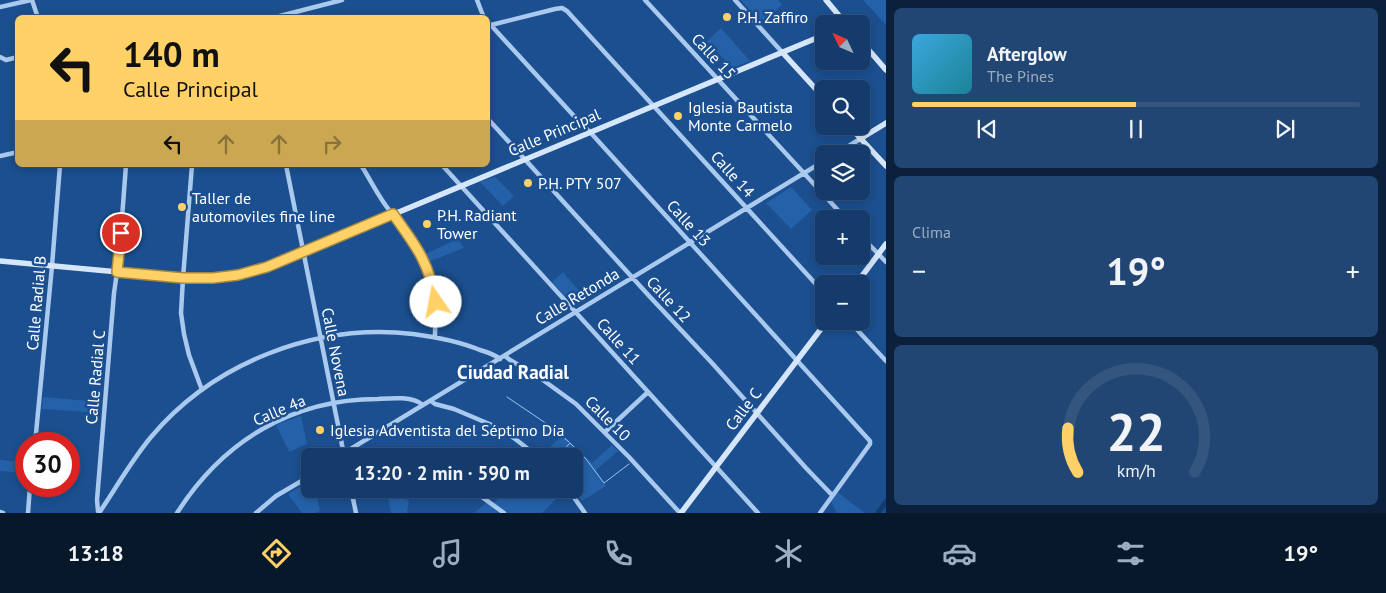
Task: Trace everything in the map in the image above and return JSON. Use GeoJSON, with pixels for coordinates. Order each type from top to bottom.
{"type":"FeatureCollection","features":[{"type":"Feature","properties":{"kind":"street"},"geometry":{"type":"LineString","coordinates":[[0,7],[32,0],[37,15]]}},
{"type":"Feature","properties":{"kind":"street"},"geometry":{"type":"LineString","coordinates":[[282,15],[331,1],[342,0]]}},
{"type":"Feature","properties":{"kind":"street"},"geometry":{"type":"LineString","coordinates":[[477,0],[482,15]]}},
{"type":"Feature","properties":{"kind":"street","name":"Calle 15"},"geometry":{"type":"LineString","coordinates":[[644,0],[838,210]]}},
{"type":"Feature","properties":{"kind":"street"},"geometry":{"type":"LineString","coordinates":[[735,0],[815,88]]}},
{"type":"Feature","properties":{"kind":"street"},"geometry":{"type":"LineString","coordinates":[[826,0],[838,15]]}},
{"type":"Feature","properties":{"kind":"street","name":"Calle 14"},"geometry":{"type":"LineString","coordinates":[[490,24],[562,8],[815,283]]}},
{"type":"Feature","properties":{"kind":"street","name":"Calle 13"},"geometry":{"type":"LineString","coordinates":[[490,25],[816,380],[870,443],[832,495]]}},
{"type":"Feature","properties":{"kind":"street","name":"Calle Principal"},"geometry":{"type":"LineString","coordinates":[[0,261],[183,278],[213,278],[238,275],[267,267],[304,252],[815,39]]}},
{"type":"Feature","properties":{"kind":"street"},"geometry":{"type":"LineString","coordinates":[[870,51],[886,70]]}},
{"type":"Feature","properties":{"kind":"street"},"geometry":{"type":"LineString","coordinates":[[0,57],[6,60],[15,58]]}},
{"type":"Feature","properties":{"kind":"street","name":"Calle 12"},"geometry":{"type":"LineString","coordinates":[[490,121],[832,495]]}},
{"type":"Feature","properties":{"kind":"street"},"geometry":{"type":"LineString","coordinates":[[850,145],[886,123]]}},
{"type":"Feature","properties":{"kind":"street"},"geometry":{"type":"LineString","coordinates":[[857,135],[886,166]]}},
{"type":"Feature","properties":{"kind":"street"},"geometry":{"type":"LineString","coordinates":[[0,156],[15,153]]}},
{"type":"Feature","properties":{"kind":"street","name":"Calle Retonda"},"geometry":{"type":"LineString","coordinates":[[355,448],[815,166]]}},
{"type":"Feature","properties":{"kind":"street","name":"Calle Radial B"},"geometry":{"type":"LineString","coordinates":[[35,432],[60,167]]}},
{"type":"Feature","properties":{"kind":"street","name":"Calle Radial C"},"geometry":{"type":"LineString","coordinates":[[99,513],[97,500],[126,167]]}},
{"type":"Feature","properties":{"kind":"street"},"geometry":{"type":"LineString","coordinates":[[192,167],[181,312],[189,355],[202,390]]}},
{"type":"Feature","properties":{"kind":"street","name":"Calle Novena"},"geometry":{"type":"LineString","coordinates":[[286,167],[343,448]]}},
{"type":"Feature","properties":{"kind":"street"},"geometry":{"type":"LineString","coordinates":[[362,167],[385,204],[413,241],[427,266],[436,302],[435,337]]}},
{"type":"Feature","properties":{"kind":"street","name":"Calle 11"},"geometry":{"type":"LineString","coordinates":[[444,167],[758,513]]}},
{"type":"Feature","properties":{"kind":"street"},"geometry":{"type":"LineString","coordinates":[[863,275],[886,244]]}},
{"type":"Feature","properties":{"kind":"street"},"geometry":{"type":"LineString","coordinates":[[870,246],[886,262]]}},
{"type":"Feature","properties":{"kind":"street","name":"Calle C"},"geometry":{"type":"LineString","coordinates":[[680,513],[820,330]]}},
{"type":"Feature","properties":{"kind":"street"},"geometry":{"type":"LineString","coordinates":[[857,330],[886,361]]}},
{"type":"Feature","properties":{"kind":"street","name":"Calle 10"},"geometry":{"type":"LineString","coordinates":[[99,513],[152,436],[173,414],[202,390],[230,372],[262,356],[293,345],[320,338],[370,332],[435,337],[503,357],[560,391],[583,410],[680,513]]}},
{"type":"Feature","properties":{"kind":"street"},"geometry":{"type":"LineString","coordinates":[[604,432],[648,392]]}},
{"type":"Feature","properties":{"kind":"street","name":"Calle 4a"},"geometry":{"type":"LineString","coordinates":[[177,513],[191,492],[210,470],[252,435],[279,420],[333,403],[368,399],[394,398],[418,402],[423,405]]}},
{"type":"Feature","properties":{"kind":"street"},"geometry":{"type":"LineString","coordinates":[[431,401],[494,426],[527,448]]}},
{"type":"Feature","properties":{"kind":"street"},"geometry":{"type":"LineString","coordinates":[[256,513],[276,496],[301,481]]}},
{"type":"Feature","properties":{"kind":"street"},"geometry":{"type":"LineString","coordinates":[[820,513],[832,495]]}},
{"type":"Feature","properties":{"kind":"street"},"geometry":{"type":"LineString","coordinates":[[28,513],[29,497]]}},
{"type":"Feature","properties":{"kind":"street"},"geometry":{"type":"LineString","coordinates":[[353,498],[356,513]]}},
{"type":"Feature","properties":{"kind":"street"},"geometry":{"type":"LineString","coordinates":[[483,498],[504,513]]}},
{"type":"Feature","properties":{"kind":"street"},"geometry":{"type":"LineString","coordinates":[[574,498],[585,513]]}},
{"type":"Feature","properties":{"kind":"shaded area"},"geometry":{"type":"Polygon","coordinates":[[[741,0],[778,0],[782,5],[761,24],[741,0]]]}},
{"type":"Feature","properties":{"kind":"shaded area"},"geometry":{"type":"Polygon","coordinates":[[[863,0],[886,0],[886,25],[863,0]]]}},
{"type":"Feature","properties":{"kind":"shaded area"},"geometry":{"type":"Polygon","coordinates":[[[721,28],[750,61],[732,68],[707,41],[721,28]]]}},
{"type":"Feature","properties":{"kind":"shaded area"},"geometry":{"type":"Polygon","coordinates":[[[495,177],[514,196],[503,206],[480,182],[495,177]]]}},
{"type":"Feature","properties":{"kind":"shaded area"},"geometry":{"type":"Polygon","coordinates":[[[791,187],[812,210],[791,229],[766,203],[791,187]]]}},
{"type":"Feature","properties":{"kind":"shaded area"},"geometry":{"type":"Polygon","coordinates":[[[458,239],[464,248],[428,262],[425,254],[458,239]]]}},
{"type":"Feature","properties":{"kind":"shaded area"},"geometry":{"type":"Polygon","coordinates":[[[563,272],[587,300],[575,307],[552,282],[563,272]]]}},
{"type":"Feature","properties":{"kind":"shaded area"},"geometry":{"type":"Polygon","coordinates":[[[43,397],[101,402],[100,413],[42,409],[43,397]]]}},
{"type":"Feature","properties":{"kind":"shaded area"},"geometry":{"type":"Polygon","coordinates":[[[301,416],[307,444],[289,452],[276,425],[301,416]]]}},
{"type":"Feature","properties":{"kind":"shaded area"},"geometry":{"type":"Polygon","coordinates":[[[563,435],[576,448],[549,448],[563,435]]]}},
{"type":"Feature","properties":{"kind":"shaded area"},"geometry":{"type":"Polygon","coordinates":[[[612,445],[618,451],[596,470],[606,486],[582,501],[580,498],[583,498],[583,454],[592,463],[612,445]]]}},
{"type":"Feature","properties":{"kind":"shaded area"},"geometry":{"type":"Polygon","coordinates":[[[0,460],[15,461],[15,472],[0,471],[0,460]]]}},
{"type":"Feature","properties":{"kind":"shaded area"},"geometry":{"type":"Polygon","coordinates":[[[301,486],[301,498],[317,498],[320,511],[302,513],[288,494],[301,486]]]}},
{"type":"Feature","properties":{"kind":"shaded area"},"geometry":{"type":"Polygon","coordinates":[[[837,492],[865,513],[837,513],[831,501],[837,492]]]}},
{"type":"Feature","properties":{"kind":"shaded area"},"geometry":{"type":"Polygon","coordinates":[[[388,498],[409,500],[407,513],[391,513],[388,498]]]}},
{"type":"Feature","properties":{"kind":"shaded area"},"geometry":{"type":"Polygon","coordinates":[[[500,498],[557,498],[542,513],[474,513],[486,503],[494,502],[500,498]]]}},
{"type":"Feature","properties":{"kind":"waterway"},"geometry":{"type":"LineString","coordinates":[[507,397],[550,426],[569,442]]}},
{"type":"Feature","properties":{"kind":"waterway"},"geometry":{"type":"LineString","coordinates":[[565,448],[570,443],[575,448]]}},
{"type":"Feature","properties":{"kind":"waterway"},"geometry":{"type":"LineString","coordinates":[[583,456],[604,483],[629,464]]}},
{"type":"Feature","properties":{"kind":"waterway"},"geometry":{"type":"LineString","coordinates":[[878,513],[886,502]]}},
{"type":"Feature","properties":{"kind":"place","name":"P.H. Zaffiro"},"geometry":{"type":"Point","coordinates":[727,17]}},
{"type":"Feature","properties":{"kind":"place","name":"Iglesia Bautista Monte Carmelo"},"geometry":{"type":"Point","coordinates":[678,116]}},
{"type":"Feature","properties":{"kind":"place","name":"P.H. PTY 507"},"geometry":{"type":"Point","coordinates":[528,183]}},
{"type":"Feature","properties":{"kind":"place","name":"Taller de automoviles fine line"},"geometry":{"type":"Point","coordinates":[182,207]}},
{"type":"Feature","properties":{"kind":"place","name":"P.H. Radiant Tower"},"geometry":{"type":"Point","coordinates":[427,224]}},
{"type":"Feature","properties":{"kind":"place","name":"Iglesia Adventista del Séptimo Día"},"geometry":{"type":"Point","coordinates":[320,430]}},
{"type":"Feature","properties":{"kind":"district","name":"Ciudad Radial"},"geometry":{"type":"Point","coordinates":[513,372]}},
{"type":"Feature","properties":{"kind":"route"},"geometry":{"type":"LineString","coordinates":[[121,233],[117,272],[183,278],[213,278],[238,275],[267,267],[393,214],[413,241],[427,266],[436,302]]}}]}
